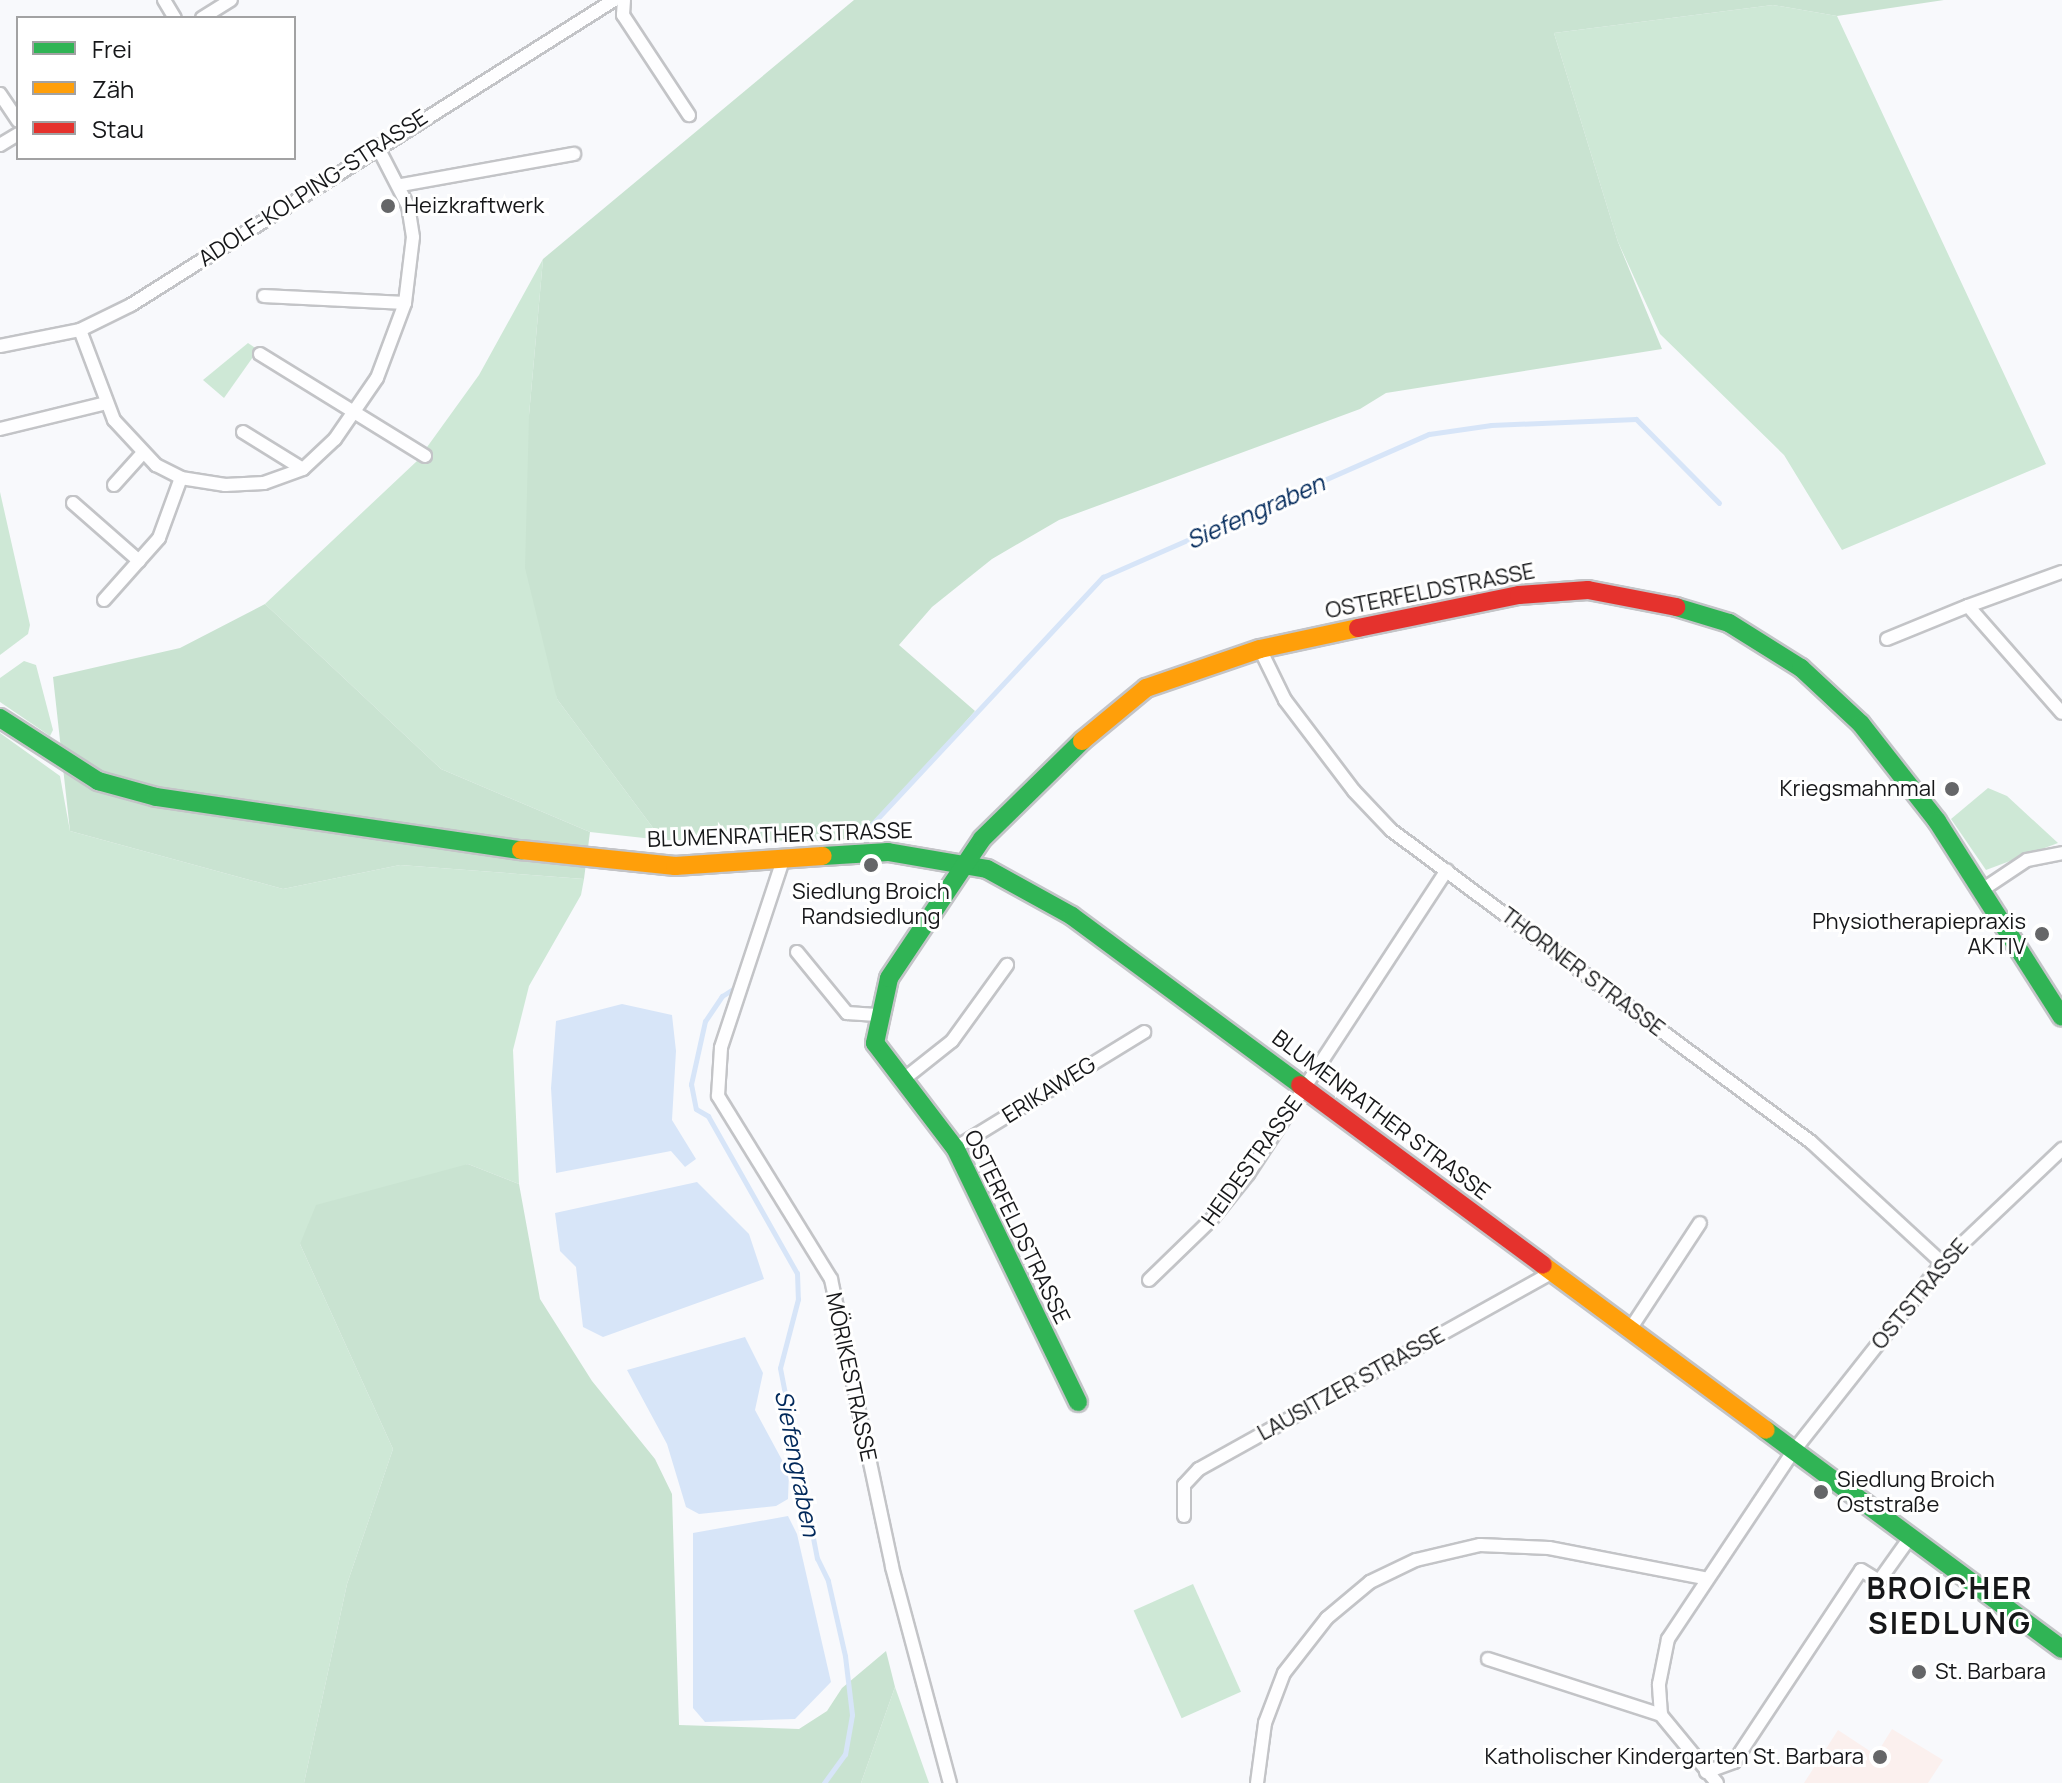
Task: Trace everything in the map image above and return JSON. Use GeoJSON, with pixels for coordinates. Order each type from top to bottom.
{"type":"FeatureCollection","features":[{"type":"Feature","properties":{"kind":"street"},"geometry":{"type":"LineString","coordinates":[[205,16],[231,0]]}},
{"type":"Feature","properties":{"kind":"street","name":"ADOLF-KOLPING-STRASSE"},"geometry":{"type":"LineString","coordinates":[[0,346],[80,330],[131,305],[377,146],[614,0]]}},
{"type":"Feature","properties":{"kind":"street"},"geometry":{"type":"LineString","coordinates":[[624,0],[623,15],[689,115]]}},
{"type":"Feature","properties":{"kind":"street"},"geometry":{"type":"LineString","coordinates":[[0,94],[16,118]]}},
{"type":"Feature","properties":{"kind":"street"},"geometry":{"type":"LineString","coordinates":[[80,330],[107,403],[141,455],[181,478],[225,485],[264,483],[303,469],[356,412],[388,354],[405,303],[413,237],[401,185],[377,146]]}},
{"type":"Feature","properties":{"kind":"street"},"geometry":{"type":"LineString","coordinates":[[401,185],[574,154]]}},
{"type":"Feature","properties":{"kind":"street"},"geometry":{"type":"LineString","coordinates":[[264,296],[405,303]]}},
{"type":"Feature","properties":{"kind":"street"},"geometry":{"type":"LineString","coordinates":[[260,354],[425,456]]}},
{"type":"Feature","properties":{"kind":"street"},"geometry":{"type":"LineString","coordinates":[[0,429],[107,403]]}},
{"type":"Feature","properties":{"kind":"street"},"geometry":{"type":"LineString","coordinates":[[243,432],[303,469]]}},
{"type":"Feature","properties":{"kind":"street"},"geometry":{"type":"LineString","coordinates":[[114,485],[141,455]]}},
{"type":"Feature","properties":{"kind":"street"},"geometry":{"type":"LineString","coordinates":[[104,600],[159,538],[181,478]]}},
{"type":"Feature","properties":{"kind":"street"},"geometry":{"type":"LineString","coordinates":[[73,503],[139,561]]}},
{"type":"Feature","properties":{"kind":"street"},"geometry":{"type":"LineString","coordinates":[[1887,639],[2062,572]]}},
{"type":"Feature","properties":{"kind":"street","name":"OSTERFELDSTRASSE"},"geometry":{"type":"LineString","coordinates":[[1078,1402],[955,1148],[875,1043],[877,1015],[889,978],[982,839],[1085,738],[1146,688],[1260,649],[1519,595],[1588,590],[1657,601],[1729,623],[1801,668],[1861,724],[1937,821],[2062,1017]]}},
{"type":"Feature","properties":{"kind":"street"},"geometry":{"type":"LineString","coordinates":[[1968,606],[2062,713]]}},
{"type":"Feature","properties":{"kind":"street","name":"THORNER STRASSE"},"geometry":{"type":"LineString","coordinates":[[1260,649],[1285,700],[1354,791],[1391,830],[1811,1142],[1942,1263]]}},
{"type":"Feature","properties":{"kind":"street","name":"BLUMENRATHER STRASSE"},"geometry":{"type":"LineString","coordinates":[[0,718],[77,770],[156,797],[602,862],[675,866],[888,852],[966,862],[1032,890],[1305,1087],[1792,1453],[2062,1649]]}},
{"type":"Feature","properties":{"kind":"street"},"geometry":{"type":"LineString","coordinates":[[1982,890],[2027,860],[2062,853]]}},
{"type":"Feature","properties":{"kind":"street","name":"MÖRIKESTRASSE"},"geometry":{"type":"LineString","coordinates":[[783,860],[721,1048],[718,1096],[831,1279],[892,1567],[950,1783]]}},
{"type":"Feature","properties":{"kind":"street","name":"HEIDESTRASSE"},"geometry":{"type":"LineString","coordinates":[[1149,1280],[1211,1220],[1305,1087],[1447,870]]}},
{"type":"Feature","properties":{"kind":"street"},"geometry":{"type":"LineString","coordinates":[[797,952],[847,1013],[877,1015]]}},
{"type":"Feature","properties":{"kind":"street"},"geometry":{"type":"LineString","coordinates":[[904,1079],[952,1041],[1007,965]]}},
{"type":"Feature","properties":{"kind":"street","name":"ERIKAWEG"},"geometry":{"type":"LineString","coordinates":[[955,1148],[1144,1032]]}},
{"type":"Feature","properties":{"kind":"street","name":"OSTSTRASSE"},"geometry":{"type":"LineString","coordinates":[[1661,1715],[1659,1684],[1668,1639],[1703,1578],[1792,1453],[1942,1263],[2062,1149]]}},
{"type":"Feature","properties":{"kind":"street"},"geometry":{"type":"LineString","coordinates":[[1629,1331],[1700,1223]]}},
{"type":"Feature","properties":{"kind":"street","name":"LAUSITZER STRASSE"},"geometry":{"type":"LineString","coordinates":[[1184,1516],[1180,1497],[1199,1469],[1551,1273]]}},
{"type":"Feature","properties":{"kind":"street"},"geometry":{"type":"LineString","coordinates":[[1706,1772],[1734,1762],[1861,1570],[1879,1581],[1909,1539]]}},
{"type":"Feature","properties":{"kind":"street"},"geometry":{"type":"LineString","coordinates":[[1257,1783],[1265,1723],[1284,1673],[1327,1618],[1370,1582],[1416,1560],[1480,1545],[1549,1548],[1703,1578]]}},
{"type":"Feature","properties":{"kind":"street"},"geometry":{"type":"LineString","coordinates":[[1488,1659],[1661,1715],[1717,1783]]}},
{"type":"Feature","properties":{"kind":"shaded area","name":"Katholischer Kindergarten St. Barbara"},"geometry":{"type":"Polygon","coordinates":[[[1892,1729],[1943,1760],[1928,1783],[1804,1783],[1838,1730],[1876,1755],[1892,1729]]]}},
{"type":"Feature","properties":{"kind":"green space"},"geometry":{"type":"Polygon","coordinates":[[[854,0],[1944,0],[1837,16],[1773,5],[1554,33],[1618,242],[1662,349],[1386,393],[1360,409],[1059,520],[992,559],[932,607],[899,645],[975,711],[868,833],[836,841],[662,840],[557,699],[525,568],[529,415],[543,259],[854,0]]]}},
{"type":"Feature","properties":{"kind":"green space"},"geometry":{"type":"Polygon","coordinates":[[[1773,5],[1837,16],[2046,464],[1842,550],[1784,455],[1660,334],[1618,242],[1554,33],[1773,5]]]}},
{"type":"Feature","properties":{"kind":"green space"},"geometry":{"type":"Polygon","coordinates":[[[543,259],[529,415],[557,699],[662,840],[590,832],[441,769],[265,604],[417,461],[479,375],[543,259]]]}},
{"type":"Feature","properties":{"kind":"green space"},"geometry":{"type":"Polygon","coordinates":[[[248,343],[258,350],[224,398],[203,380],[248,343]]]}},
{"type":"Feature","properties":{"kind":"green space"},"geometry":{"type":"Polygon","coordinates":[[[0,492],[30,625],[28,634],[0,655],[0,492]]]}},
{"type":"Feature","properties":{"kind":"green space"},"geometry":{"type":"Polygon","coordinates":[[[265,604],[441,769],[590,832],[584,879],[400,865],[283,889],[70,831],[53,677],[180,648],[265,604]]]}},
{"type":"Feature","properties":{"kind":"green space"},"geometry":{"type":"Polygon","coordinates":[[[24,661],[36,665],[53,730],[50,736],[0,702],[0,678],[24,661]]]}},
{"type":"Feature","properties":{"kind":"green space"},"geometry":{"type":"Polygon","coordinates":[[[0,733],[60,776],[70,831],[283,889],[400,865],[584,879],[581,895],[529,986],[513,1050],[519,1184],[468,1164],[300,1244],[393,1449],[347,1584],[304,1783],[0,1783],[0,733]]]}},
{"type":"Feature","properties":{"kind":"green space"},"geometry":{"type":"Polygon","coordinates":[[[1988,788],[2007,796],[2058,843],[1986,870],[1951,819],[1988,788]]]}},
{"type":"Feature","properties":{"kind":"green space"},"geometry":{"type":"Polygon","coordinates":[[[468,1164],[519,1184],[540,1299],[592,1381],[655,1459],[672,1494],[679,1725],[799,1729],[827,1711],[842,1688],[886,1651],[895,1687],[861,1783],[304,1783],[347,1584],[393,1449],[300,1244],[316,1205],[468,1164]]]}},
{"type":"Feature","properties":{"kind":"green space"},"geometry":{"type":"Polygon","coordinates":[[[1193,1584],[1241,1692],[1182,1718],[1134,1610],[1193,1584]]]}},
{"type":"Feature","properties":{"kind":"green space"},"geometry":{"type":"Polygon","coordinates":[[[895,1687],[929,1783],[861,1783],[895,1687]]]}},
{"type":"Feature","properties":{"kind":"water"},"geometry":{"type":"Polygon","coordinates":[[[622,1004],[672,1015],[676,1051],[672,1120],[696,1159],[685,1167],[671,1151],[556,1173],[551,1088],[556,1021],[622,1004]]]}},
{"type":"Feature","properties":{"kind":"water"},"geometry":{"type":"Polygon","coordinates":[[[697,1182],[749,1234],[764,1279],[603,1337],[583,1327],[576,1267],[560,1251],[555,1213],[697,1182]]]}},
{"type":"Feature","properties":{"kind":"water"},"geometry":{"type":"Polygon","coordinates":[[[745,1337],[763,1373],[755,1410],[789,1473],[788,1499],[776,1506],[699,1514],[686,1507],[667,1444],[627,1370],[745,1337]]]}},
{"type":"Feature","properties":{"kind":"water"},"geometry":{"type":"Polygon","coordinates":[[[788,1516],[797,1534],[831,1682],[795,1719],[705,1722],[693,1708],[693,1533],[788,1516]]]}},
{"type":"Feature","properties":{"kind":"waterway","name":"Siefengraben"},"geometry":{"type":"LineString","coordinates":[[863,834],[1103,577],[1429,434],[1491,425],[1636,419],[1719,503]]}},
{"type":"Feature","properties":{"kind":"waterway","name":"Siefengraben"},"geometry":{"type":"LineString","coordinates":[[736,987],[722,996],[705,1021],[691,1084],[696,1109],[708,1116],[797,1273],[798,1299],[780,1368],[817,1558],[828,1581],[845,1656],[852,1715],[845,1754],[824,1783]]}},
{"type":"Feature","properties":{"kind":"traffic: fast"},"geometry":{"type":"LineString","coordinates":[[1676,607],[1729,623],[1801,668],[1861,724],[1937,821],[2062,1017]]}},
{"type":"Feature","properties":{"kind":"traffic: fast"},"geometry":{"type":"LineString","coordinates":[[0,718],[98,781],[156,797],[521,850]]}},
{"type":"Feature","properties":{"kind":"traffic: fast"},"geometry":{"type":"LineString","coordinates":[[1078,1402],[955,1148],[875,1043],[889,978],[982,839],[1082,741]]}},
{"type":"Feature","properties":{"kind":"traffic: fast"},"geometry":{"type":"LineString","coordinates":[[823,856],[888,852],[987,869],[1072,916],[1300,1085]]}},
{"type":"Feature","properties":{"kind":"traffic: fast"},"geometry":{"type":"LineString","coordinates":[[1766,1430],[2062,1649]]}},
{"type":"Feature","properties":{"kind":"traffic: slow"},"geometry":{"type":"LineString","coordinates":[[1082,741],[1146,688],[1260,649],[1358,628]]}},
{"type":"Feature","properties":{"kind":"traffic: slow"},"geometry":{"type":"LineString","coordinates":[[521,850],[675,866],[823,856]]}},
{"type":"Feature","properties":{"kind":"traffic: slow"},"geometry":{"type":"LineString","coordinates":[[1543,1265],[1766,1430]]}},
{"type":"Feature","properties":{"kind":"traffic: jam"},"geometry":{"type":"LineString","coordinates":[[1358,628],[1519,595],[1588,590],[1676,607]]}},
{"type":"Feature","properties":{"kind":"traffic: jam"},"geometry":{"type":"LineString","coordinates":[[1300,1085],[1543,1265]]}},
{"type":"Feature","properties":{"kind":"place","name":"Heizkraftwerk"},"geometry":{"type":"Point","coordinates":[388,206]}},
{"type":"Feature","properties":{"kind":"place","name":"Kriegsmahnmal"},"geometry":{"type":"Point","coordinates":[1952,789]}},
{"type":"Feature","properties":{"kind":"place","name":"Siedlung Broich Randsiedlung"},"geometry":{"type":"Point","coordinates":[871,865]}},
{"type":"Feature","properties":{"kind":"place","name":"Physiotherapiepraxis AKTIV"},"geometry":{"type":"Point","coordinates":[2042,934]}},
{"type":"Feature","properties":{"kind":"place","name":"Siedlung Broich Oststraße"},"geometry":{"type":"Point","coordinates":[1821,1492]}},
{"type":"Feature","properties":{"kind":"place","name":"St. Barbara"},"geometry":{"type":"Point","coordinates":[1919,1672]}},
{"type":"Feature","properties":{"kind":"place","name":"Katholischer Kindergarten St. Barbara"},"geometry":{"type":"Point","coordinates":[1880,1757]}},
{"type":"Feature","properties":{"kind":"district","name":"BROICHER SIEDLUNG"},"geometry":{"type":"Point","coordinates":[1950,1605]}}]}
